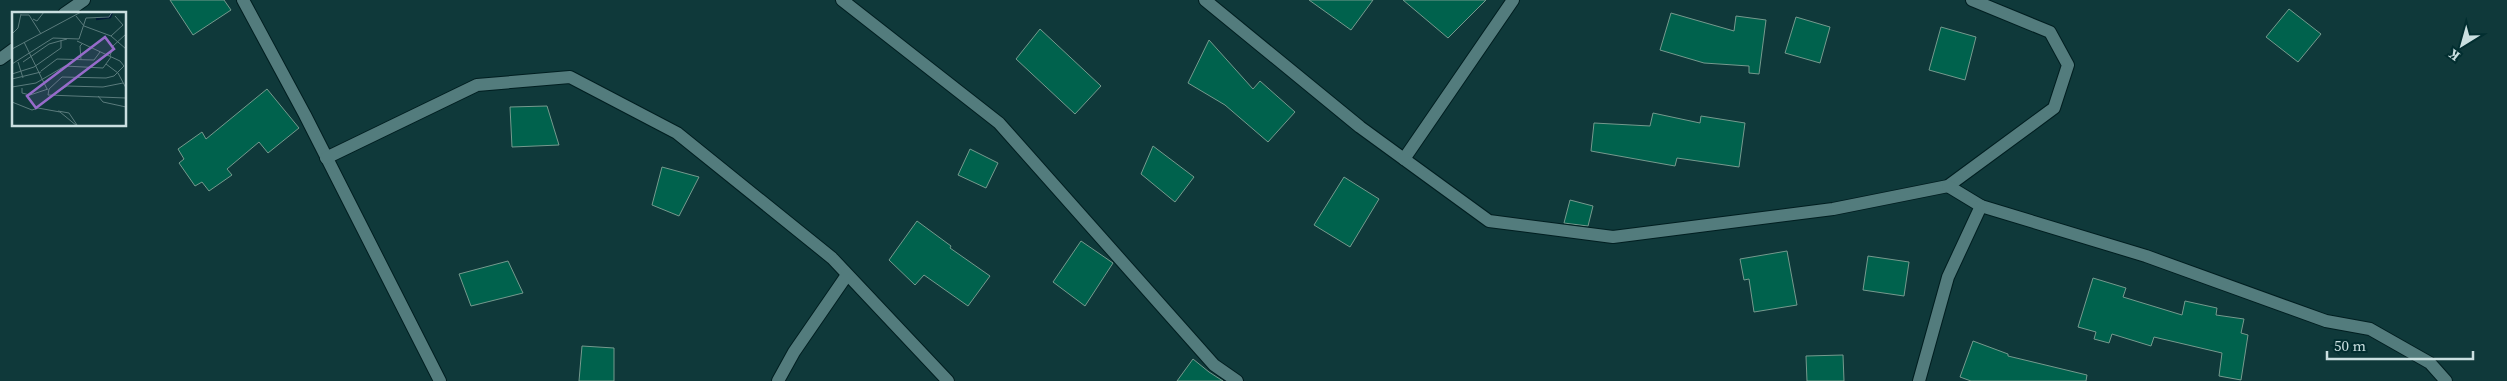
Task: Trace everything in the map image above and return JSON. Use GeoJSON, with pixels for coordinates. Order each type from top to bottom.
{"type":"FeatureCollection","features":[{"type":"Feature","properties":{"kind":"street"},"geometry":{"type":"LineString","coordinates":[[67,12],[84,0]]}},
{"type":"Feature","properties":{"kind":"street"},"geometry":{"type":"LineString","coordinates":[[243,0],[440,381]]}},
{"type":"Feature","properties":{"kind":"street"},"geometry":{"type":"LineString","coordinates":[[842,0],[999,123],[1214,365],[1236,381]]}},
{"type":"Feature","properties":{"kind":"street"},"geometry":{"type":"LineString","coordinates":[[1205,0],[1360,127],[1489,221],[1614,237],[1833,209],[1948,186],[2054,108],[2068,65],[2050,32],[1972,0]]}},
{"type":"Feature","properties":{"kind":"street"},"geometry":{"type":"LineString","coordinates":[[1404,159],[1514,0]]}},
{"type":"Feature","properties":{"kind":"street"},"geometry":{"type":"LineString","coordinates":[[0,59],[12,50]]}},
{"type":"Feature","properties":{"kind":"street"},"geometry":{"type":"LineString","coordinates":[[326,158],[476,85],[570,77],[677,132],[832,258],[948,381]]}},
{"type":"Feature","properties":{"kind":"street"},"geometry":{"type":"LineString","coordinates":[[1948,186],[1981,206],[2146,256],[2326,321],[2370,329],[2430,363],[2446,381]]}},
{"type":"Feature","properties":{"kind":"street"},"geometry":{"type":"LineString","coordinates":[[1919,381],[1948,277],[1981,206]]}},
{"type":"Feature","properties":{"kind":"street"},"geometry":{"type":"LineString","coordinates":[[778,381],[794,352],[847,275]]}},
{"type":"Feature","properties":{"kind":"building"},"geometry":{"type":"Polygon","coordinates":[[[170,0],[224,0],[231,10],[193,35],[170,0]]]}},
{"type":"Feature","properties":{"kind":"building"},"geometry":{"type":"Polygon","coordinates":[[[1309,0],[1373,0],[1351,30],[1309,0]]]}},
{"type":"Feature","properties":{"kind":"building"},"geometry":{"type":"Polygon","coordinates":[[[1403,0],[1486,0],[1448,38],[1403,0]]]}},
{"type":"Feature","properties":{"kind":"building"},"geometry":{"type":"Polygon","coordinates":[[[2289,9],[2321,34],[2298,62],[2266,37],[2289,9]]]}},
{"type":"Feature","properties":{"kind":"building"},"geometry":{"type":"Polygon","coordinates":[[[1671,13],[1734,31],[1736,16],[1766,20],[1759,74],[1749,73],[1749,66],[1704,63],[1660,50],[1671,13]]]}},
{"type":"Feature","properties":{"kind":"building"},"geometry":{"type":"Polygon","coordinates":[[[1796,17],[1830,27],[1820,63],[1785,53],[1796,17]]]}},
{"type":"Feature","properties":{"kind":"building"},"geometry":{"type":"Polygon","coordinates":[[[1941,27],[1976,37],[1965,80],[1929,70],[1941,27]]]}},
{"type":"Feature","properties":{"kind":"building"},"geometry":{"type":"Polygon","coordinates":[[[1040,29],[1101,86],[1075,114],[1016,59],[1040,29]]]}},
{"type":"Feature","properties":{"kind":"building"},"geometry":{"type":"Polygon","coordinates":[[[1209,40],[1253,89],[1260,81],[1295,112],[1268,142],[1225,105],[1188,83],[1209,40]]]}},
{"type":"Feature","properties":{"kind":"building"},"geometry":{"type":"Polygon","coordinates":[[[267,89],[299,128],[268,153],[259,142],[227,169],[232,175],[209,191],[202,182],[195,186],[179,163],[184,159],[178,149],[202,132],[206,139],[267,89]]]}},
{"type":"Feature","properties":{"kind":"building"},"geometry":{"type":"Polygon","coordinates":[[[547,106],[559,145],[512,147],[510,107],[547,106]]]}},
{"type":"Feature","properties":{"kind":"building"},"geometry":{"type":"Polygon","coordinates":[[[1653,113],[1700,123],[1701,116],[1745,123],[1739,167],[1677,158],[1675,166],[1591,151],[1594,123],[1650,126],[1653,113]]]}},
{"type":"Feature","properties":{"kind":"building"},"geometry":{"type":"Polygon","coordinates":[[[1153,146],[1194,177],[1175,202],[1141,174],[1153,146]]]}},
{"type":"Feature","properties":{"kind":"building"},"geometry":{"type":"Polygon","coordinates":[[[970,149],[998,163],[986,188],[958,175],[970,149]]]}},
{"type":"Feature","properties":{"kind":"building"},"geometry":{"type":"Polygon","coordinates":[[[662,167],[699,177],[679,216],[652,205],[662,167]]]}},
{"type":"Feature","properties":{"kind":"building"},"geometry":{"type":"Polygon","coordinates":[[[1344,177],[1379,199],[1350,247],[1314,225],[1344,177]]]}},
{"type":"Feature","properties":{"kind":"building"},"geometry":{"type":"Polygon","coordinates":[[[1570,200],[1593,206],[1588,226],[1564,223],[1570,200]]]}},
{"type":"Feature","properties":{"kind":"building"},"geometry":{"type":"Polygon","coordinates":[[[917,221],[951,246],[950,248],[990,276],[968,306],[924,275],[915,285],[889,260],[917,221]]]}},
{"type":"Feature","properties":{"kind":"building"},"geometry":{"type":"Polygon","coordinates":[[[1081,241],[1113,263],[1085,306],[1053,282],[1081,241]]]}},
{"type":"Feature","properties":{"kind":"building"},"geometry":{"type":"Polygon","coordinates":[[[1787,251],[1797,305],[1754,312],[1749,279],[1744,280],[1740,259],[1787,251]]]}},
{"type":"Feature","properties":{"kind":"building"},"geometry":{"type":"Polygon","coordinates":[[[1868,256],[1909,262],[1904,296],[1863,290],[1868,256]]]}},
{"type":"Feature","properties":{"kind":"building"},"geometry":{"type":"Polygon","coordinates":[[[508,261],[523,293],[471,306],[459,274],[508,261]]]}},
{"type":"Feature","properties":{"kind":"building"},"geometry":{"type":"Polygon","coordinates":[[[2093,278],[2126,288],[2123,297],[2182,315],[2185,301],[2217,308],[2216,315],[2244,319],[2241,333],[2248,335],[2241,380],[2219,376],[2222,353],[2154,337],[2151,346],[2112,334],[2109,343],[2094,339],[2096,332],[2078,327],[2093,278]]]}},
{"type":"Feature","properties":{"kind":"building"},"geometry":{"type":"Polygon","coordinates":[[[1973,341],[2008,354],[2008,356],[2087,375],[2086,381],[1971,381],[1960,377],[1973,341]]]}},
{"type":"Feature","properties":{"kind":"building"},"geometry":{"type":"Polygon","coordinates":[[[582,346],[614,348],[614,381],[579,381],[582,346]]]}},
{"type":"Feature","properties":{"kind":"building"},"geometry":{"type":"Polygon","coordinates":[[[1843,355],[1844,381],[1807,381],[1806,356],[1843,355]]]}},
{"type":"Feature","properties":{"kind":"building"},"geometry":{"type":"Polygon","coordinates":[[[1193,359],[1209,372],[1223,381],[1177,381],[1193,359]]]}}]}
